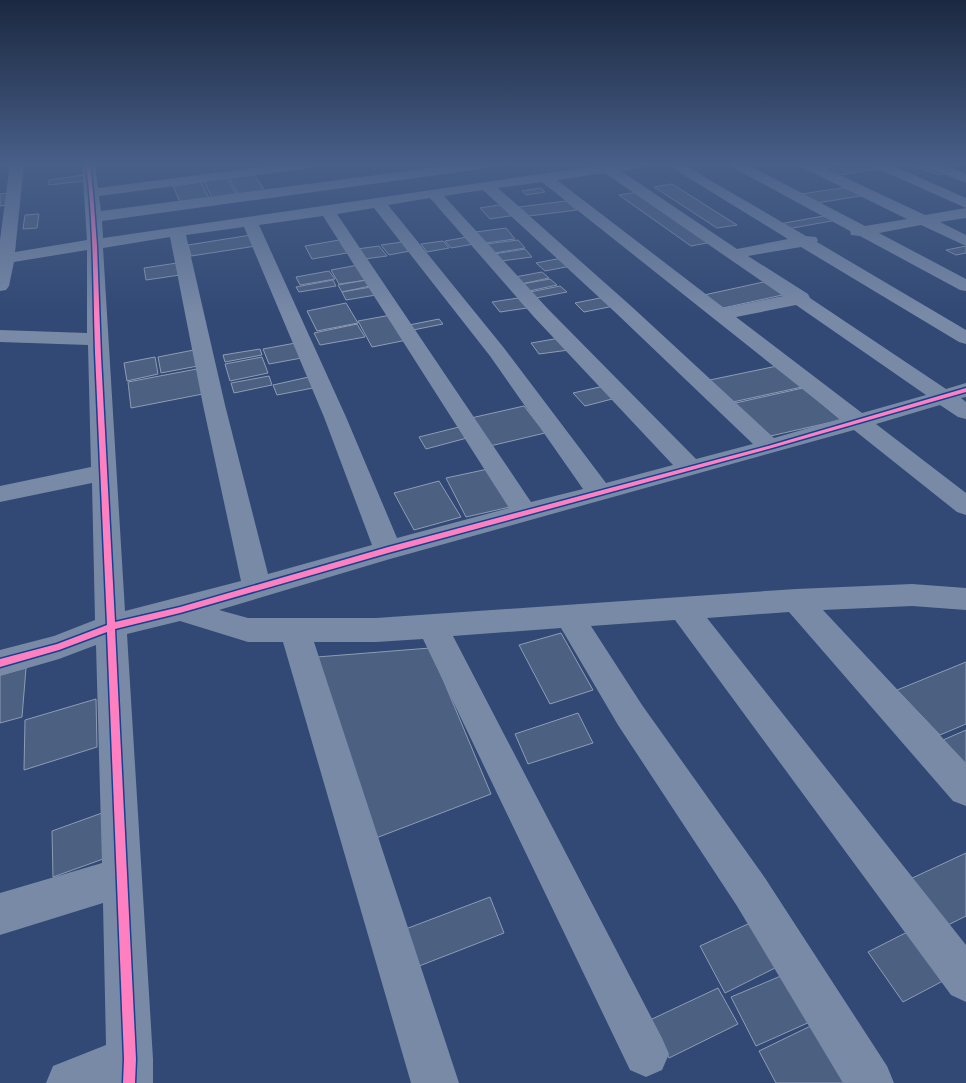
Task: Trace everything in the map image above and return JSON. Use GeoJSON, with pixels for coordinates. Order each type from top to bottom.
{"type":"FeatureCollection","features":[{"type":"Feature","properties":{"kind":"street"},"geometry":{"type":"LineString","coordinates":[[0,286],[10,215]]}},
{"type":"Feature","properties":{"kind":"street"},"geometry":{"type":"LineString","coordinates":[[70,1083],[130,1071],[105,472],[96,339],[93,215]]}},
{"type":"Feature","properties":{"kind":"street"},"geometry":{"type":"LineString","coordinates":[[3,259],[93,218],[107,215]]}},
{"type":"Feature","properties":{"kind":"street"},"geometry":{"type":"LineString","coordinates":[[93,218],[118,215]]}},
{"type":"Feature","properties":{"kind":"street"},"geometry":{"type":"LineString","coordinates":[[93,218],[177,231],[302,215]]}},
{"type":"Feature","properties":{"kind":"street"},"geometry":{"type":"LineString","coordinates":[[329,215],[526,514]]}},
{"type":"Feature","properties":{"kind":"street"},"geometry":{"type":"LineString","coordinates":[[387,215],[491,345],[599,492]]}},
{"type":"Feature","properties":{"kind":"street"},"geometry":{"type":"LineString","coordinates":[[452,215],[541,313],[690,468]]}},
{"type":"Feature","properties":{"kind":"street"},"geometry":{"type":"LineString","coordinates":[[519,215],[770,447]]}},
{"type":"Feature","properties":{"kind":"street"},"geometry":{"type":"LineString","coordinates":[[593,215],[966,506]]}},
{"type":"Feature","properties":{"kind":"street"},"geometry":{"type":"LineString","coordinates":[[676,215],[801,298],[954,393],[966,412]]}},
{"type":"Feature","properties":{"kind":"street"},"geometry":{"type":"LineString","coordinates":[[757,215],[966,338]]}},
{"type":"Feature","properties":{"kind":"street"},"geometry":{"type":"LineString","coordinates":[[832,215],[966,286]]}},
{"type":"Feature","properties":{"kind":"street"},"geometry":{"type":"LineString","coordinates":[[912,215],[966,241]]}},
{"type":"Feature","properties":{"kind":"street"},"geometry":{"type":"LineString","coordinates":[[735,254],[957,215]]}},
{"type":"Feature","properties":{"kind":"street"},"geometry":{"type":"LineString","coordinates":[[250,222],[336,417],[388,550]]}},
{"type":"Feature","properties":{"kind":"street"},"geometry":{"type":"LineString","coordinates":[[177,231],[222,440],[257,587]]}},
{"type":"Feature","properties":{"kind":"street"},"geometry":{"type":"LineString","coordinates":[[720,314],[801,298]]}},
{"type":"Feature","properties":{"kind":"street"},"geometry":{"type":"LineString","coordinates":[[0,336],[96,339]]}},
{"type":"Feature","properties":{"kind":"street"},"geometry":{"type":"LineString","coordinates":[[0,663],[59,647],[112,626],[180,610],[388,550],[770,447],[954,393]]}},
{"type":"Feature","properties":{"kind":"street"},"geometry":{"type":"LineString","coordinates":[[0,494],[105,472]]}},
{"type":"Feature","properties":{"kind":"street"},"geometry":{"type":"LineString","coordinates":[[180,610],[248,630],[376,630],[570,618],[796,600],[912,594],[959,604]]}},
{"type":"Feature","properties":{"kind":"street"},"geometry":{"type":"LineString","coordinates":[[796,600],[966,789]]}},
{"type":"Feature","properties":{"kind":"street"},"geometry":{"type":"LineString","coordinates":[[683,609],[966,980]]}},
{"type":"Feature","properties":{"kind":"street"},"geometry":{"type":"LineString","coordinates":[[570,618],[630,715],[756,900],[870,1083]]}},
{"type":"Feature","properties":{"kind":"street"},"geometry":{"type":"LineString","coordinates":[[433,627],[646,1054]]}},
{"type":"Feature","properties":{"kind":"street"},"geometry":{"type":"LineString","coordinates":[[295,630],[435,1083]]}},
{"type":"Feature","properties":{"kind":"street"},"geometry":{"type":"LineString","coordinates":[[0,914],[123,877]]}},
{"type":"Feature","properties":{"kind":"building"},"geometry":{"type":"Polygon","coordinates":[[[25,215],[39,215],[37,228],[23,229],[25,215]]]}},
{"type":"Feature","properties":{"kind":"building"},"geometry":{"type":"Polygon","coordinates":[[[486,215],[516,215],[490,219],[486,215]]]}},
{"type":"Feature","properties":{"kind":"building"},"geometry":{"type":"Polygon","coordinates":[[[647,215],[672,215],[712,242],[691,246],[647,215]]]}},
{"type":"Feature","properties":{"kind":"building"},"geometry":{"type":"Polygon","coordinates":[[[696,215],[720,215],[737,225],[717,228],[696,215]]]}},
{"type":"Feature","properties":{"kind":"building"},"geometry":{"type":"Polygon","coordinates":[[[829,215],[837,220],[787,229],[779,224],[829,215]]]}},
{"type":"Feature","properties":{"kind":"building"},"geometry":{"type":"Polygon","coordinates":[[[506,228],[515,239],[485,243],[476,232],[506,228]]]}},
{"type":"Feature","properties":{"kind":"building"},"geometry":{"type":"Polygon","coordinates":[[[251,235],[256,246],[191,256],[188,245],[251,235]]]}},
{"type":"Feature","properties":{"kind":"building"},"geometry":{"type":"Polygon","coordinates":[[[467,237],[474,244],[451,248],[445,241],[467,237]]]}},
{"type":"Feature","properties":{"kind":"building"},"geometry":{"type":"Polygon","coordinates":[[[339,240],[347,253],[312,259],[305,246],[339,240]]]}},
{"type":"Feature","properties":{"kind":"building"},"geometry":{"type":"Polygon","coordinates":[[[518,240],[525,248],[494,253],[487,244],[518,240]]]}},
{"type":"Feature","properties":{"kind":"building"},"geometry":{"type":"Polygon","coordinates":[[[443,241],[449,248],[427,252],[421,244],[443,241]]]}},
{"type":"Feature","properties":{"kind":"building"},"geometry":{"type":"Polygon","coordinates":[[[402,242],[410,251],[389,255],[381,245],[402,242]]]}},
{"type":"Feature","properties":{"kind":"building"},"geometry":{"type":"Polygon","coordinates":[[[379,246],[387,256],[364,259],[357,249],[379,246]]]}},
{"type":"Feature","properties":{"kind":"building"},"geometry":{"type":"Polygon","coordinates":[[[966,246],[966,253],[956,255],[946,250],[966,246]]]}},
{"type":"Feature","properties":{"kind":"building"},"geometry":{"type":"Polygon","coordinates":[[[525,249],[532,257],[501,261],[494,254],[525,249]]]}},
{"type":"Feature","properties":{"kind":"building"},"geometry":{"type":"Polygon","coordinates":[[[562,258],[571,266],[545,271],[536,263],[562,258]]]}},
{"type":"Feature","properties":{"kind":"building"},"geometry":{"type":"Polygon","coordinates":[[[177,263],[180,275],[146,280],[144,268],[177,263]]]}},
{"type":"Feature","properties":{"kind":"building"},"geometry":{"type":"Polygon","coordinates":[[[358,265],[367,280],[339,284],[331,270],[358,265]]]}},
{"type":"Feature","properties":{"kind":"building"},"geometry":{"type":"Polygon","coordinates":[[[329,271],[335,279],[300,285],[296,277],[329,271]]]}},
{"type":"Feature","properties":{"kind":"building"},"geometry":{"type":"Polygon","coordinates":[[[542,272],[549,278],[521,284],[515,277],[542,272]]]}},
{"type":"Feature","properties":{"kind":"building"},"geometry":{"type":"Polygon","coordinates":[[[550,279],[557,285],[529,291],[522,284],[550,279]]]}},
{"type":"Feature","properties":{"kind":"building"},"geometry":{"type":"Polygon","coordinates":[[[333,280],[336,286],[299,292],[296,287],[333,280]]]}},
{"type":"Feature","properties":{"kind":"building"},"geometry":{"type":"Polygon","coordinates":[[[366,280],[370,286],[342,292],[338,285],[366,280]]]}},
{"type":"Feature","properties":{"kind":"building"},"geometry":{"type":"Polygon","coordinates":[[[768,281],[787,294],[723,308],[704,295],[768,281]]]}},
{"type":"Feature","properties":{"kind":"building"},"geometry":{"type":"Polygon","coordinates":[[[560,286],[567,292],[536,298],[530,292],[560,286]]]}},
{"type":"Feature","properties":{"kind":"building"},"geometry":{"type":"Polygon","coordinates":[[[371,287],[376,295],[346,300],[342,292],[371,287]]]}},
{"type":"Feature","properties":{"kind":"building"},"geometry":{"type":"Polygon","coordinates":[[[605,297],[614,306],[584,312],[575,303],[605,297]]]}},
{"type":"Feature","properties":{"kind":"building"},"geometry":{"type":"Polygon","coordinates":[[[518,298],[527,308],[500,312],[492,302],[518,298]]]}},
{"type":"Feature","properties":{"kind":"building"},"geometry":{"type":"Polygon","coordinates":[[[346,303],[358,323],[317,331],[307,311],[346,303]]]}},
{"type":"Feature","properties":{"kind":"building"},"geometry":{"type":"Polygon","coordinates":[[[391,315],[407,340],[372,347],[358,321],[391,315]]]}},
{"type":"Feature","properties":{"kind":"building"},"geometry":{"type":"Polygon","coordinates":[[[439,319],[443,324],[413,330],[409,325],[439,319]]]}},
{"type":"Feature","properties":{"kind":"building"},"geometry":{"type":"Polygon","coordinates":[[[357,324],[365,337],[320,345],[314,333],[357,324]]]}},
{"type":"Feature","properties":{"kind":"building"},"geometry":{"type":"Polygon","coordinates":[[[560,338],[569,350],[539,354],[531,343],[560,338]]]}},
{"type":"Feature","properties":{"kind":"building"},"geometry":{"type":"Polygon","coordinates":[[[301,342],[307,357],[269,364],[263,349],[301,342]]]}},
{"type":"Feature","properties":{"kind":"building"},"geometry":{"type":"Polygon","coordinates":[[[199,349],[203,365],[161,373],[158,357],[199,349]]]}},
{"type":"Feature","properties":{"kind":"building"},"geometry":{"type":"Polygon","coordinates":[[[260,349],[262,355],[225,362],[223,355],[260,349]]]}},
{"type":"Feature","properties":{"kind":"building"},"geometry":{"type":"Polygon","coordinates":[[[155,357],[158,374],[127,381],[124,363],[155,357]]]}},
{"type":"Feature","properties":{"kind":"building"},"geometry":{"type":"Polygon","coordinates":[[[262,357],[268,373],[230,381],[225,364],[262,357]]]}},
{"type":"Feature","properties":{"kind":"building"},"geometry":{"type":"Polygon","coordinates":[[[777,366],[802,387],[728,403],[705,381],[777,366]]]}},
{"type":"Feature","properties":{"kind":"building"},"geometry":{"type":"Polygon","coordinates":[[[202,368],[208,393],[131,408],[128,382],[202,368]]]}},
{"type":"Feature","properties":{"kind":"building"},"geometry":{"type":"Polygon","coordinates":[[[269,376],[272,385],[234,393],[231,383],[269,376]]]}},
{"type":"Feature","properties":{"kind":"building"},"geometry":{"type":"Polygon","coordinates":[[[313,376],[318,387],[277,395],[273,385],[313,376]]]}},
{"type":"Feature","properties":{"kind":"building"},"geometry":{"type":"Polygon","coordinates":[[[604,386],[616,398],[585,406],[573,393],[604,386]]]}},
{"type":"Feature","properties":{"kind":"building"},"geometry":{"type":"Polygon","coordinates":[[[803,388],[841,420],[766,437],[731,404],[803,388]]]}},
{"type":"Feature","properties":{"kind":"building"},"geometry":{"type":"Polygon","coordinates":[[[524,406],[545,433],[490,446],[471,418],[524,406]]]}},
{"type":"Feature","properties":{"kind":"building"},"geometry":{"type":"Polygon","coordinates":[[[459,427],[467,438],[426,449],[419,437],[459,427]]]}},
{"type":"Feature","properties":{"kind":"building"},"geometry":{"type":"Polygon","coordinates":[[[488,469],[510,507],[466,517],[446,478],[488,469]]]}},
{"type":"Feature","properties":{"kind":"building"},"geometry":{"type":"Polygon","coordinates":[[[439,481],[461,517],[414,530],[394,493],[439,481]]]}},
{"type":"Feature","properties":{"kind":"building"},"geometry":{"type":"Polygon","coordinates":[[[561,633],[593,690],[550,704],[519,645],[561,633]]]}},
{"type":"Feature","properties":{"kind":"building"},"geometry":{"type":"Polygon","coordinates":[[[430,648],[491,794],[376,838],[317,657],[430,648]]]}},
{"type":"Feature","properties":{"kind":"building"},"geometry":{"type":"Polygon","coordinates":[[[966,662],[966,724],[940,735],[897,690],[966,662]]]}},
{"type":"Feature","properties":{"kind":"building"},"geometry":{"type":"Polygon","coordinates":[[[26,668],[22,717],[0,723],[0,675],[26,668]]]}},
{"type":"Feature","properties":{"kind":"building"},"geometry":{"type":"Polygon","coordinates":[[[96,699],[97,747],[24,770],[25,720],[96,699]]]}},
{"type":"Feature","properties":{"kind":"building"},"geometry":{"type":"Polygon","coordinates":[[[578,713],[593,743],[528,764],[515,734],[578,713]]]}},
{"type":"Feature","properties":{"kind":"building"},"geometry":{"type":"Polygon","coordinates":[[[966,730],[966,764],[943,740],[966,730]]]}},
{"type":"Feature","properties":{"kind":"building"},"geometry":{"type":"Polygon","coordinates":[[[113,809],[117,854],[53,877],[52,831],[113,809]]]}},
{"type":"Feature","properties":{"kind":"building"},"geometry":{"type":"Polygon","coordinates":[[[966,853],[966,916],[944,927],[908,880],[966,853]]]}},
{"type":"Feature","properties":{"kind":"building"},"geometry":{"type":"Polygon","coordinates":[[[490,897],[504,933],[414,968],[403,930],[490,897]]]}},
{"type":"Feature","properties":{"kind":"building"},"geometry":{"type":"Polygon","coordinates":[[[761,918],[787,962],[725,993],[700,946],[761,918]]]}},
{"type":"Feature","properties":{"kind":"building"},"geometry":{"type":"Polygon","coordinates":[[[921,925],[958,973],[903,1002],[868,952],[921,925]]]}},
{"type":"Feature","properties":{"kind":"building"},"geometry":{"type":"Polygon","coordinates":[[[795,970],[821,1017],[756,1046],[731,997],[795,970]]]}},
{"type":"Feature","properties":{"kind":"building"},"geometry":{"type":"Polygon","coordinates":[[[718,988],[738,1024],[669,1058],[650,1020],[718,988]]]}},
{"type":"Feature","properties":{"kind":"building"},"geometry":{"type":"Polygon","coordinates":[[[823,1020],[859,1083],[776,1083],[759,1051],[823,1020]]]}},
{"type":"Feature","properties":{"kind":"cycle path"},"geometry":{"type":"LineString","coordinates":[[94,215],[98,356],[130,1059],[129,1083]]}},
{"type":"Feature","properties":{"kind":"cycle path"},"geometry":{"type":"LineString","coordinates":[[0,663],[59,647],[112,626],[180,610],[388,550],[770,447],[966,390]]}}]}
